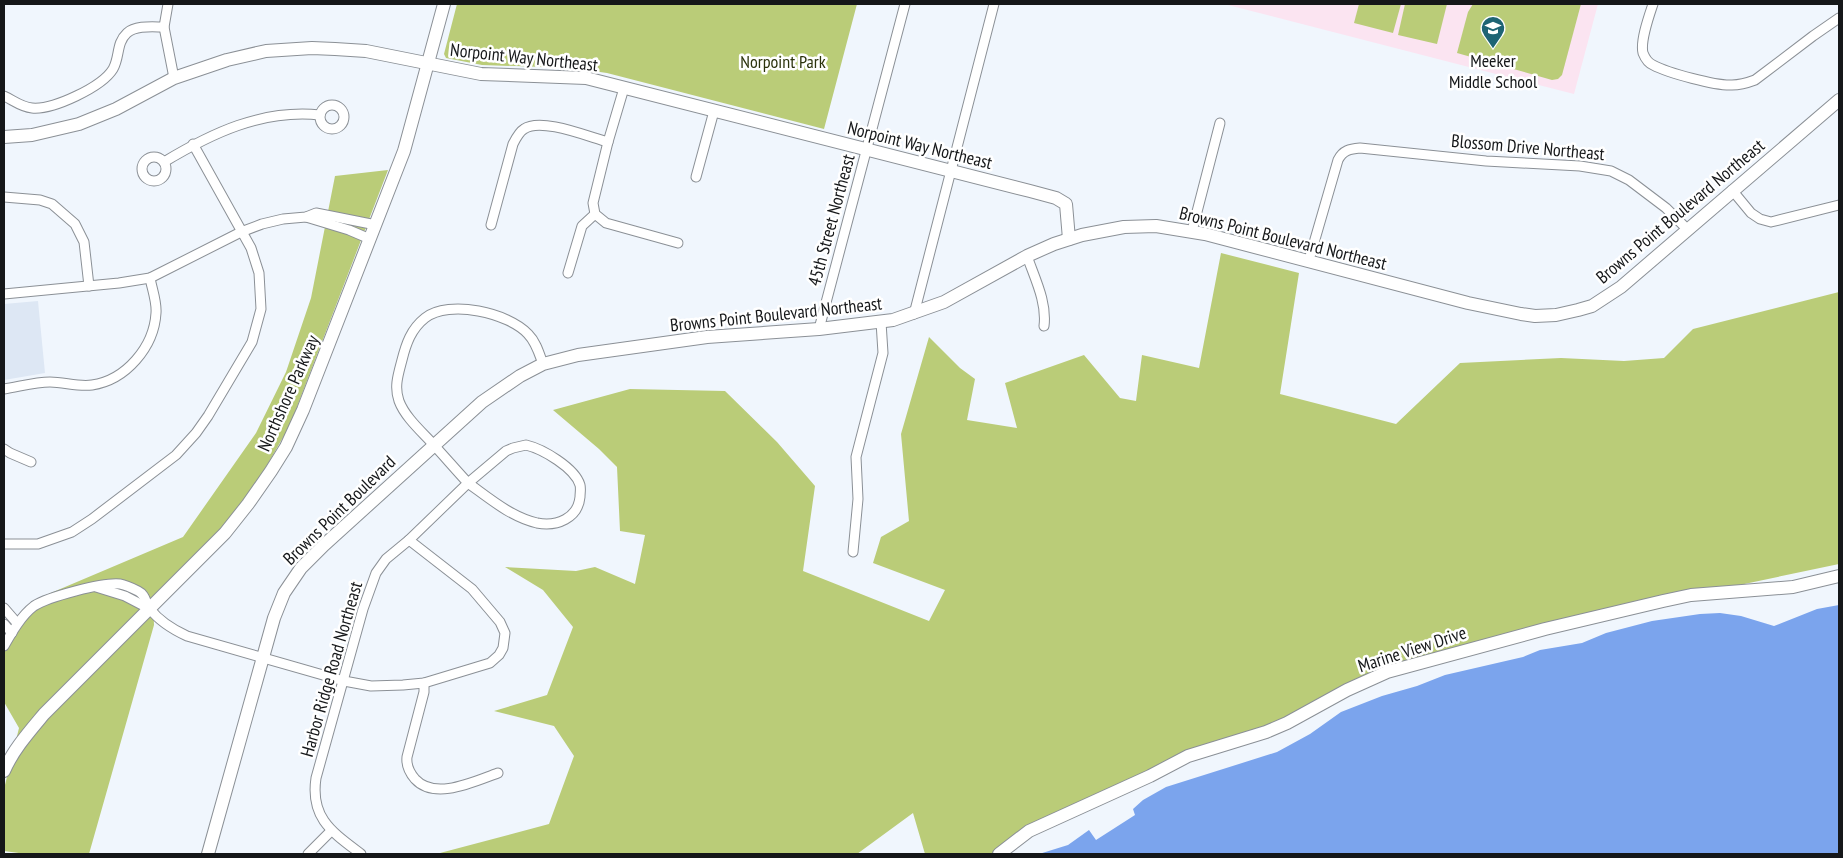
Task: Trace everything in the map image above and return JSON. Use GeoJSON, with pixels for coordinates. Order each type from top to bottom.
{"type":"FeatureCollection","features":[{"type":"Feature","properties":{"kind":"street"},"geometry":{"type":"LineString","coordinates":[[168,4],[164,27],[174,78]]}},
{"type":"Feature","properties":{"kind":"street","name":"Northshore Parkway"},"geometry":{"type":"LineString","coordinates":[[4,771],[13,754],[44,714],[225,533],[248,504],[286,447],[316,380],[404,151],[444,4]]}},
{"type":"Feature","properties":{"kind":"street","name":"45th Street Northeast"},"geometry":{"type":"LineString","coordinates":[[819,329],[905,4]]}},
{"type":"Feature","properties":{"kind":"street"},"geometry":{"type":"LineString","coordinates":[[914,314],[994,4]]}},
{"type":"Feature","properties":{"kind":"street"},"geometry":{"type":"LineString","coordinates":[[1653,4],[1644,40],[1644,55],[1647,60],[1654,66],[1716,84],[1744,84],[1755,80],[1839,18]]}},
{"type":"Feature","properties":{"kind":"street"},"geometry":{"type":"LineString","coordinates":[[4,96],[23,106],[33,108],[50,106],[64,101],[104,80],[110,74],[115,66],[121,42],[129,32],[139,28],[164,27]]}},
{"type":"Feature","properties":{"kind":"street","name":"Norpoint Way Northeast"},"geometry":{"type":"LineString","coordinates":[[4,137],[32,135],[79,124],[116,109],[174,78],[227,60],[266,51],[287,49],[312,48],[366,51],[481,74],[586,78],[1056,198],[1066,204],[1069,239]]}},
{"type":"Feature","properties":{"kind":"street"},"geometry":{"type":"LineString","coordinates":[[624,88],[593,202],[595,214],[606,223],[678,244]]}},
{"type":"Feature","properties":{"kind":"street","name":"Browns Point Boulevard Northeast"},"geometry":{"type":"LineString","coordinates":[[543,364],[578,355],[706,337],[819,329],[881,322],[929,309],[1027,256],[1069,239],[1124,227],[1156,226],[1192,231],[1490,308],[1520,314],[1556,314],[1592,306],[1621,287],[1839,100]]}},
{"type":"Feature","properties":{"kind":"street"},"geometry":{"type":"LineString","coordinates":[[696,177],[714,110]]}},
{"type":"Feature","properties":{"kind":"street"},"geometry":{"type":"LineString","coordinates":[[164,162],[193,144],[220,131],[258,119],[281,114],[320,115]]}},
{"type":"Feature","properties":{"kind":"street"},"geometry":{"type":"LineString","coordinates":[[491,225],[513,144],[519,134],[530,126],[542,124],[608,142]]}},
{"type":"Feature","properties":{"kind":"street"},"geometry":{"type":"LineString","coordinates":[[1192,231],[1220,124]]}},
{"type":"Feature","properties":{"kind":"street"},"geometry":{"type":"LineString","coordinates":[[4,544],[38,544],[72,532],[176,455],[196,433],[252,342],[261,309],[259,272],[251,248],[193,144]]}},
{"type":"Feature","properties":{"kind":"street","name":"Blossom Drive Northeast"},"geometry":{"type":"LineString","coordinates":[[1309,260],[1335,167],[1341,154],[1346,150],[1360,148],[1486,161],[1580,166],[1611,171],[1629,180],[1666,208],[1687,229]]}},
{"type":"Feature","properties":{"kind":"street"},"geometry":{"type":"LineString","coordinates":[[1732,190],[1751,213],[1771,222],[1839,205]]}},
{"type":"Feature","properties":{"kind":"street"},"geometry":{"type":"LineString","coordinates":[[4,197],[40,200],[52,204],[75,224],[84,242],[89,286]]}},
{"type":"Feature","properties":{"kind":"street"},"geometry":{"type":"LineString","coordinates":[[4,294],[150,278],[241,232],[283,219],[306,217],[322,213],[376,225]]}},
{"type":"Feature","properties":{"kind":"street"},"geometry":{"type":"LineString","coordinates":[[568,273],[582,226],[595,214]]}},
{"type":"Feature","properties":{"kind":"street"},"geometry":{"type":"LineString","coordinates":[[306,217],[349,230],[370,239]]}},
{"type":"Feature","properties":{"kind":"street"},"geometry":{"type":"LineString","coordinates":[[1027,256],[1042,299],[1044,326]]}},
{"type":"Feature","properties":{"kind":"street"},"geometry":{"type":"LineString","coordinates":[[4,389],[46,382],[91,385],[108,381],[127,368],[143,351],[154,328],[156,310],[150,278]]}},
{"type":"Feature","properties":{"kind":"street"},"geometry":{"type":"LineString","coordinates":[[468,483],[405,412],[396,393],[396,380],[407,341],[415,327],[425,318],[442,310],[457,308],[475,310],[519,326],[529,334],[538,347],[543,364]]}},
{"type":"Feature","properties":{"kind":"street"},"geometry":{"type":"LineString","coordinates":[[853,552],[858,499],[856,457],[883,353],[881,322]]}},
{"type":"Feature","properties":{"kind":"street","name":"Browns Point Boulevard"},"geometry":{"type":"LineString","coordinates":[[208,854],[279,604],[295,575],[324,545],[493,393],[543,364]]}},
{"type":"Feature","properties":{"kind":"street","name":"Harbor Ridge Road Northeast"},"geometry":{"type":"LineString","coordinates":[[361,854],[331,831],[318,810],[315,785],[376,573],[386,559],[409,540],[468,483],[506,451],[513,448],[526,445],[546,452],[574,475],[580,485],[579,502],[574,513],[563,521],[538,523],[503,508],[468,483]]}},
{"type":"Feature","properties":{"kind":"street"},"geometry":{"type":"LineString","coordinates":[[4,449],[31,462]]}},
{"type":"Feature","properties":{"kind":"street"},"geometry":{"type":"LineString","coordinates":[[4,646],[17,623],[33,607],[42,602],[96,587],[125,596],[150,609],[166,624],[181,634],[344,681],[380,686],[424,683],[490,663],[503,648],[506,637],[500,622],[472,589],[409,540]]}},
{"type":"Feature","properties":{"kind":"street","name":"Marine View Drive"},"geometry":{"type":"LineString","coordinates":[[999,854],[1029,831],[1137,782],[1188,756],[1266,732],[1287,723],[1347,690],[1387,672],[1536,631],[1691,595],[1793,587],[1839,576]]}},
{"type":"Feature","properties":{"kind":"street"},"geometry":{"type":"LineString","coordinates":[[4,608],[17,623]]}},
{"type":"Feature","properties":{"kind":"street"},"geometry":{"type":"LineString","coordinates":[[4,624],[12,633]]}},
{"type":"Feature","properties":{"kind":"street"},"geometry":{"type":"LineString","coordinates":[[424,683],[424,692],[407,758],[408,768],[412,776],[422,785],[445,788],[468,784],[498,773]]}},
{"type":"Feature","properties":{"kind":"street"},"geometry":{"type":"LineString","coordinates":[[308,854],[331,831]]}},
{"type":"Feature","properties":{"kind":"shaded area","name":"Meeker Middle School"},"geometry":{"type":"Polygon","coordinates":[[[1224,4],[1598,4],[1574,94],[1224,4]]]}},
{"type":"Feature","properties":{"kind":"shaded area"},"geometry":{"type":"Polygon","coordinates":[[[38,301],[45,373],[4,380],[4,304],[38,301]]]}},
{"type":"Feature","properties":{"kind":"green space","name":"Norpoint Park"},"geometry":{"type":"Polygon","coordinates":[[[457,4],[857,4],[824,129],[607,73],[572,68],[482,65],[446,58],[444,54],[457,4]]]}},
{"type":"Feature","properties":{"kind":"green space"},"geometry":{"type":"Polygon","coordinates":[[[1359,4],[1401,4],[1393,33],[1354,23],[1359,4]]]}},
{"type":"Feature","properties":{"kind":"green space"},"geometry":{"type":"Polygon","coordinates":[[[1405,4],[1447,4],[1437,44],[1398,35],[1405,4]]]}},
{"type":"Feature","properties":{"kind":"green space"},"geometry":{"type":"Polygon","coordinates":[[[1473,4],[1581,4],[1562,75],[1558,79],[1552,80],[1457,53],[1468,12],[1473,4]]]}},
{"type":"Feature","properties":{"kind":"green space"},"geometry":{"type":"Polygon","coordinates":[[[388,170],[290,425],[237,518],[153,598],[154,625],[89,854],[26,854],[4,851],[4,789],[19,728],[4,702],[4,644],[39,598],[183,537],[256,433],[286,372],[311,298],[335,176],[388,170]]]}},
{"type":"Feature","properties":{"kind":"green space"},"geometry":{"type":"Polygon","coordinates":[[[1221,253],[1299,273],[1280,394],[1396,424],[1460,363],[1561,358],[1624,361],[1664,358],[1693,329],[1839,292],[1839,564],[1630,608],[1406,666],[1131,785],[999,854],[925,854],[913,813],[857,854],[440,854],[549,824],[574,756],[554,726],[494,711],[547,695],[573,627],[543,590],[505,567],[576,571],[595,567],[635,584],[645,535],[620,531],[617,467],[553,410],[630,389],[725,391],[777,442],[815,486],[803,571],[929,621],[945,590],[873,563],[881,537],[909,521],[901,434],[929,337],[960,368],[975,379],[967,420],[1017,428],[1005,383],[1084,355],[1120,398],[1136,401],[1142,355],[1199,368],[1221,253]]]}},
{"type":"Feature","properties":{"kind":"water"},"geometry":{"type":"Polygon","coordinates":[[[1839,605],[1839,854],[1039,854],[1068,845],[1089,830],[1096,840],[1135,815],[1133,809],[1143,800],[1166,787],[1277,752],[1310,734],[1341,712],[1445,675],[1523,657],[1540,650],[1582,643],[1606,633],[1652,621],[1720,613],[1741,616],[1774,626],[1817,609],[1839,605]]]}},
{"type":"Feature","properties":{"kind":"place","name":"Meeker Middle School"},"geometry":{"type":"Point","coordinates":[1493,49]}}]}
